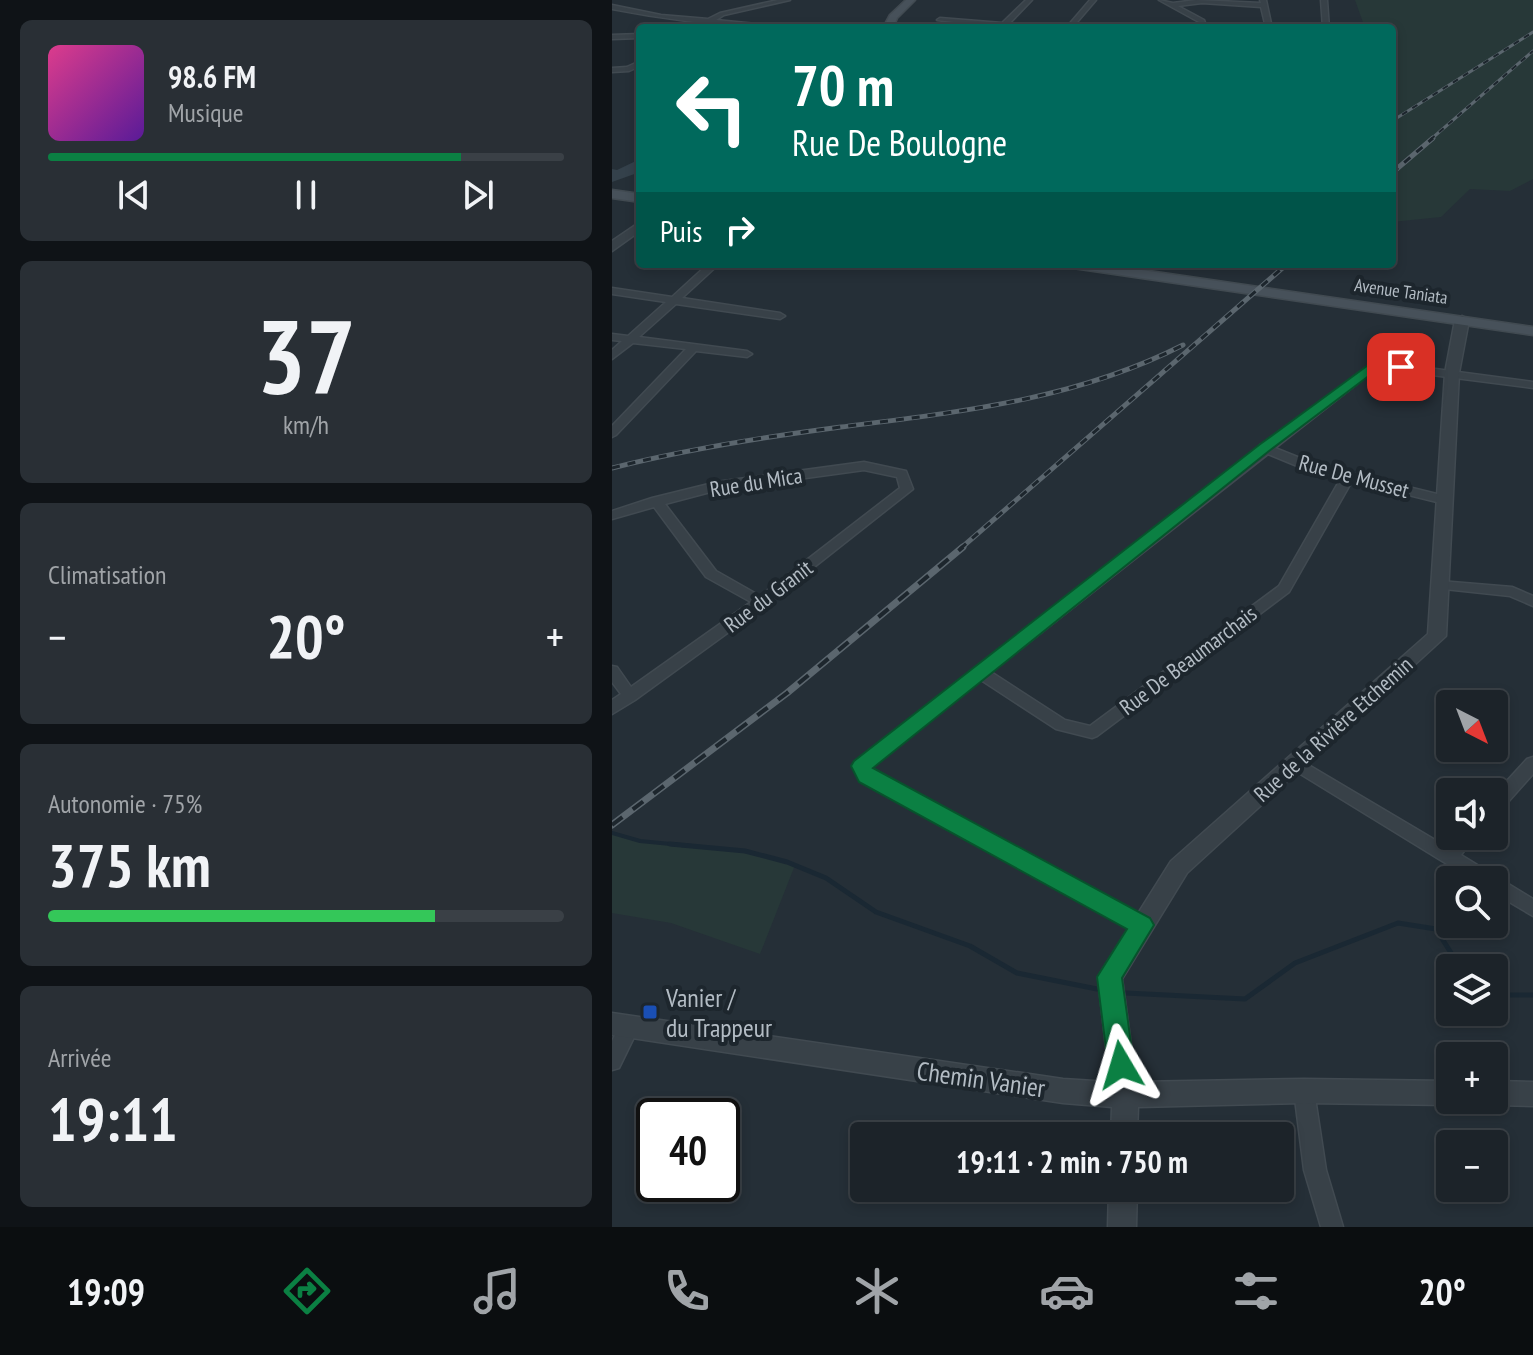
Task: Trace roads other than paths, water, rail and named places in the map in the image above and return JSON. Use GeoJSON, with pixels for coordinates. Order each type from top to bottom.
{"type":"FeatureCollection","features":[{"type":"Feature","properties":{"kind":"main road"},"geometry":{"type":"LineString","coordinates":[[890,24],[911,0]]}},
{"type":"Feature","properties":{"kind":"main road"},"geometry":{"type":"LineString","coordinates":[[612,194],[636,197]]}},
{"type":"Feature","properties":{"kind":"main road","name":"Avenue Taniata"},"geometry":{"type":"LineString","coordinates":[[1106,268],[1533,331]]}},
{"type":"Feature","properties":{"kind":"street"},"geometry":{"type":"LineString","coordinates":[[704,24],[722,14],[787,0]]}},
{"type":"Feature","properties":{"kind":"street"},"geometry":{"type":"LineString","coordinates":[[1005,24],[1029,0]]}},
{"type":"Feature","properties":{"kind":"street"},"geometry":{"type":"LineString","coordinates":[[1072,24],[1093,0]]}},
{"type":"Feature","properties":{"kind":"street"},"geometry":{"type":"LineString","coordinates":[[1162,0],[1203,24]]}},
{"type":"Feature","properties":{"kind":"street"},"geometry":{"type":"LineString","coordinates":[[1324,0],[1326,24]]}},
{"type":"Feature","properties":{"kind":"street"},"geometry":{"type":"LineString","coordinates":[[1173,5],[1202,1],[1263,2],[1268,24]]}},
{"type":"Feature","properties":{"kind":"street"},"geometry":{"type":"LineString","coordinates":[[612,7],[661,17],[738,24]]}},
{"type":"Feature","properties":{"kind":"street"},"geometry":{"type":"LineString","coordinates":[[940,20],[982,24]]}},
{"type":"Feature","properties":{"kind":"street"},"geometry":{"type":"LineString","coordinates":[[612,37],[636,36]]}},
{"type":"Feature","properties":{"kind":"street"},"geometry":{"type":"LineString","coordinates":[[612,70],[636,65]]}},
{"type":"Feature","properties":{"kind":"street"},"geometry":{"type":"LineString","coordinates":[[612,247],[636,228]]}},
{"type":"Feature","properties":{"kind":"street"},"geometry":{"type":"LineString","coordinates":[[612,356],[710,268]]}},
{"type":"Feature","properties":{"kind":"street"},"geometry":{"type":"LineString","coordinates":[[612,291],[780,316]]}},
{"type":"Feature","properties":{"kind":"street","name":"Rue de la Rivière Etchemin"},"geometry":{"type":"LineString","coordinates":[[1124,1122],[1125,1095],[1110,977],[1179,867],[1437,636],[1452,373],[1462,320]]}},
{"type":"Feature","properties":{"kind":"street"},"geometry":{"type":"LineString","coordinates":[[612,337],[747,354]]}},
{"type":"Feature","properties":{"kind":"street"},"geometry":{"type":"LineString","coordinates":[[612,433],[694,347]]}},
{"type":"Feature","properties":{"kind":"street"},"geometry":{"type":"LineString","coordinates":[[1142,925],[866,777],[861,766],[1375,364],[1533,385]]}},
{"type":"Feature","properties":{"kind":"street","name":"Rue De Musset"},"geometry":{"type":"LineString","coordinates":[[1264,448],[1311,467],[1445,500]]}},
{"type":"Feature","properties":{"kind":"street","name":"Rue du Mica"},"geometry":{"type":"LineString","coordinates":[[612,515],[717,486],[864,466],[902,474]]}},
{"type":"Feature","properties":{"kind":"street","name":"Rue du Granit"},"geometry":{"type":"LineString","coordinates":[[612,708],[761,602],[907,489],[902,474]]}},
{"type":"Feature","properties":{"kind":"street","name":"Rue De Beaumarchais"},"geometry":{"type":"LineString","coordinates":[[980,672],[1061,725],[1092,732],[1284,589],[1348,477]]}},
{"type":"Feature","properties":{"kind":"street"},"geometry":{"type":"LineString","coordinates":[[656,501],[711,574],[761,602]]}},
{"type":"Feature","properties":{"kind":"street"},"geometry":{"type":"LineString","coordinates":[[1440,585],[1512,592],[1533,601]]}},
{"type":"Feature","properties":{"kind":"street"},"geometry":{"type":"LineString","coordinates":[[612,671],[630,696]]}},
{"type":"Feature","properties":{"kind":"street"},"geometry":{"type":"LineString","coordinates":[[1295,763],[1465,866]]}},
{"type":"Feature","properties":{"kind":"street"},"geometry":{"type":"LineString","coordinates":[[1508,791],[1533,763]]}},
{"type":"Feature","properties":{"kind":"street"},"geometry":{"type":"LineString","coordinates":[[1449,856],[1454,850]]}},
{"type":"Feature","properties":{"kind":"street"},"geometry":{"type":"LineString","coordinates":[[1508,893],[1533,908]]}},
{"type":"Feature","properties":{"kind":"street"},"geometry":{"type":"LineString","coordinates":[[612,1061],[621,1025]]}},
{"type":"Feature","properties":{"kind":"street","name":"Chemin Vanier"},"geometry":{"type":"LineString","coordinates":[[621,1025],[1063,1091],[1125,1095],[1304,1091],[1436,1093]]}},
{"type":"Feature","properties":{"kind":"street"},"geometry":{"type":"LineString","coordinates":[[1304,1091],[1315,1170],[1332,1227]]}},
{"type":"Feature","properties":{"kind":"street"},"geometry":{"type":"LineString","coordinates":[[1508,1093],[1533,1094]]}},
{"type":"Feature","properties":{"kind":"street"},"geometry":{"type":"LineString","coordinates":[[1122,1227],[1123,1202]]}},
{"type":"Feature","properties":{"kind":"waterway"},"geometry":{"type":"LineString","coordinates":[[612,833],[640,841],[682,845]]}},
{"type":"Feature","properties":{"kind":"waterway"},"geometry":{"type":"LineString","coordinates":[[670,844],[682,845]]}},
{"type":"Feature","properties":{"kind":"waterway"},"geometry":{"type":"LineString","coordinates":[[682,845],[745,851],[787,862],[826,878],[876,912],[970,946],[1017,973],[1097,989]]}},
{"type":"Feature","properties":{"kind":"waterway"},"geometry":{"type":"LineString","coordinates":[[682,845],[691,846]]}},
{"type":"Feature","properties":{"kind":"waterway"},"geometry":{"type":"LineString","coordinates":[[1126,993],[1245,999],[1295,963],[1398,923],[1436,929],[1452,954]]}},
{"type":"Feature","properties":{"kind":"waterway"},"geometry":{"type":"LineString","coordinates":[[1508,994],[1533,995]]}},
{"type":"Feature","properties":{"kind":"railway"},"geometry":{"type":"LineString","coordinates":[[1396,118],[1533,32]]}},
{"type":"Feature","properties":{"kind":"railway"},"geometry":{"type":"LineString","coordinates":[[1430,140],[1533,51]]}},
{"type":"Feature","properties":{"kind":"railway"},"geometry":{"type":"LineString","coordinates":[[1396,170],[1433,138]]}},
{"type":"Feature","properties":{"kind":"railway"},"geometry":{"type":"LineString","coordinates":[[960,549],[1282,268]]}},
{"type":"Feature","properties":{"kind":"railway"},"geometry":{"type":"LineString","coordinates":[[612,468],[726,444],[1016,401],[1101,379],[1183,345]]}},
{"type":"Feature","properties":{"kind":"railway"},"geometry":{"type":"LineString","coordinates":[[612,825],[787,693],[963,547]]}},
{"type":"Feature","properties":{"kind":"place","name":"Vanier / du Trappeur"},"geometry":{"type":"Point","coordinates":[650,1012]}}]}
